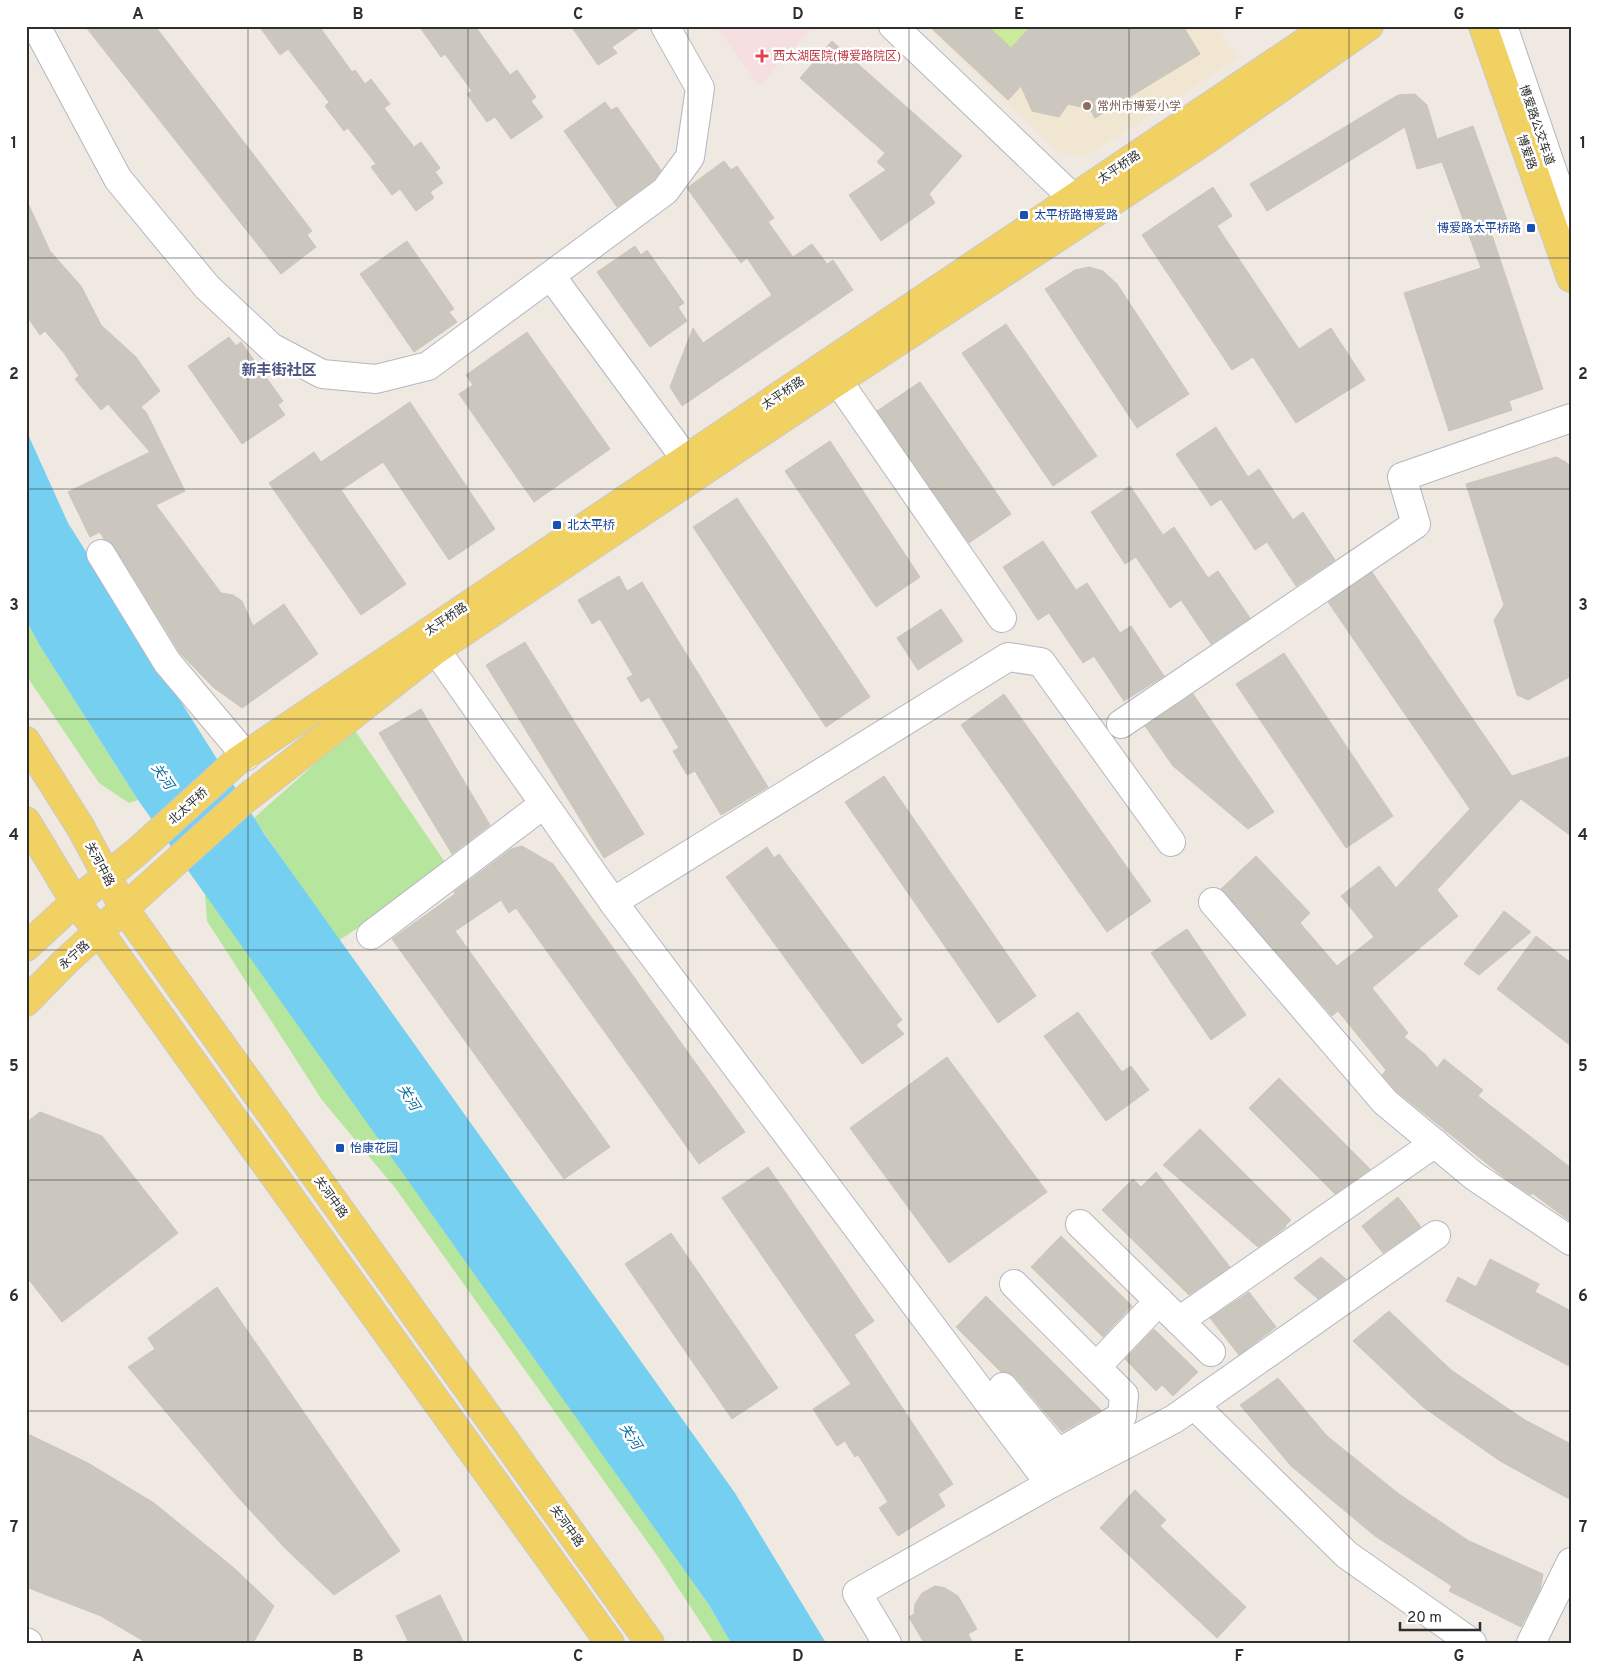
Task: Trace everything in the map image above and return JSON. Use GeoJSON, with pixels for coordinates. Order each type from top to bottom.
{"type":"FeatureCollection","features":[{"type":"Feature","properties":{"kind":"main road","name":"太平桥路"},"geometry":{"type":"LineString","coordinates":[[242,758],[1329,26]]}},
{"type":"Feature","properties":{"kind":"main road"},"geometry":{"type":"LineString","coordinates":[[125,910],[253,793],[436,650],[838,381],[1203,142],[1368,26]]}},
{"type":"Feature","properties":{"kind":"main road","name":"博爱路"},"geometry":{"type":"LineString","coordinates":[[1483,26],[1558,194],[1571,278]]}},
{"type":"Feature","properties":{"kind":"main road","name":"关河中路"},"geometry":{"type":"LineString","coordinates":[[26,742],[80,828],[125,910],[650,1643]]}},
{"type":"Feature","properties":{"kind":"main road","name":"北太平桥"},"geometry":{"type":"LineString","coordinates":[[107,876],[242,758]]}},
{"type":"Feature","properties":{"kind":"main road"},"geometry":{"type":"LineString","coordinates":[[26,821],[75,902],[100,932],[610,1643]]}},
{"type":"Feature","properties":{"kind":"main road"},"geometry":{"type":"LineString","coordinates":[[26,947],[75,902],[107,876]]}},
{"type":"Feature","properties":{"kind":"main road","name":"永宁路"},"geometry":{"type":"LineString","coordinates":[[26,1002],[66,961],[125,910]]}},
{"type":"Feature","properties":{"kind":"lane"},"geometry":{"type":"LineString","coordinates":[[36,26],[118,179],[201,280],[271,347],[322,374],[376,379],[428,366],[665,191],[690,157],[700,88],[665,26]]}},
{"type":"Feature","properties":{"kind":"lane"},"geometry":{"type":"LineString","coordinates":[[893,26],[1073,198]]}},
{"type":"Feature","properties":{"kind":"lane","name":"博爱路公交车道"},"geometry":{"type":"LineString","coordinates":[[1504,26],[1558,194],[1571,224]]}},
{"type":"Feature","properties":{"kind":"lane"},"geometry":{"type":"LineString","coordinates":[[552,276],[686,458]]}},
{"type":"Feature","properties":{"kind":"lane"},"geometry":{"type":"LineString","coordinates":[[838,381],[1002,618]]}},
{"type":"Feature","properties":{"kind":"lane"},"geometry":{"type":"LineString","coordinates":[[1121,724],[1416,524],[1402,477],[1571,418]]}},
{"type":"Feature","properties":{"kind":"lane"},"geometry":{"type":"LineString","coordinates":[[101,554],[167,662],[242,758]]}},
{"type":"Feature","properties":{"kind":"lane"},"geometry":{"type":"LineString","coordinates":[[436,650],[613,902],[1050,1484]]}},
{"type":"Feature","properties":{"kind":"lane"},"geometry":{"type":"LineString","coordinates":[[613,902],[1008,657],[1041,662],[1171,842]]}},
{"type":"Feature","properties":{"kind":"lane"},"geometry":{"type":"LineString","coordinates":[[370,935],[544,804]]}},
{"type":"Feature","properties":{"kind":"lane"},"geometry":{"type":"LineString","coordinates":[[1213,902],[1385,1102],[1474,1176],[1571,1241]]}},
{"type":"Feature","properties":{"kind":"lane"},"geometry":{"type":"LineString","coordinates":[[1180,1321],[1435,1143]]}},
{"type":"Feature","properties":{"kind":"lane"},"geometry":{"type":"LineString","coordinates":[[1080,1224],[1211,1352]]}},
{"type":"Feature","properties":{"kind":"lane"},"geometry":{"type":"LineString","coordinates":[[887,1643],[857,1593],[1050,1484],[1174,1419],[1436,1235]]}},
{"type":"Feature","properties":{"kind":"lane"},"geometry":{"type":"LineString","coordinates":[[1003,1387],[1058,1453],[1122,1416],[1124,1395],[1014,1284]]}},
{"type":"Feature","properties":{"kind":"lane"},"geometry":{"type":"LineString","coordinates":[[1097,1366],[1159,1301]]}},
{"type":"Feature","properties":{"kind":"lane"},"geometry":{"type":"LineString","coordinates":[[1194,1405],[1347,1555],[1472,1643]]}},
{"type":"Feature","properties":{"kind":"lane"},"geometry":{"type":"LineString","coordinates":[[1531,1643],[1571,1562]]}},
{"type":"Feature","properties":{"kind":"shaded area","name":"西太湖医院(博爱路院区)"},"geometry":{"type":"Polygon","coordinates":[[[716,26],[814,26],[759,86],[716,26]]]}},
{"type":"Feature","properties":{"kind":"shaded area","name":"常州市博爱小学"},"geometry":{"type":"Polygon","coordinates":[[[926,26],[1217,26],[1237,59],[1087,156],[1061,154],[926,26]]]}},
{"type":"Feature","properties":{"kind":"green space"},"geometry":{"type":"Polygon","coordinates":[[[988,26],[1031,26],[1011,48],[988,26]]]}},
{"type":"Feature","properties":{"kind":"green space"},"geometry":{"type":"Polygon","coordinates":[[[26,620],[40,646],[138,800],[129,803],[99,783],[26,675],[26,620]]]}},
{"type":"Feature","properties":{"kind":"green space"},"geometry":{"type":"Polygon","coordinates":[[[354,729],[449,868],[338,941],[254,818],[354,729]]]}},
{"type":"Feature","properties":{"kind":"green space"},"geometry":{"type":"Polygon","coordinates":[[[205,893],[709,1605],[731,1643],[714,1643],[656,1554],[396,1189],[322,1100],[207,921],[205,893]]]}},
{"type":"Feature","properties":{"kind":"water","name":"关河"},"geometry":{"type":"Polygon","coordinates":[[[26,430],[68,523],[265,835],[735,1493],[826,1643],[731,1643],[709,1605],[138,800],[40,646],[26,620],[26,430]]]}},
{"type":"Feature","properties":{"kind":"building"},"geometry":{"type":"Polygon","coordinates":[[[85,26],[155,26],[312,231],[307,235],[316,247],[281,274],[85,26]]]}},
{"type":"Feature","properties":{"kind":"building"},"geometry":{"type":"Polygon","coordinates":[[[259,26],[319,26],[352,72],[355,70],[365,84],[371,79],[390,104],[384,108],[414,147],[421,142],[440,168],[435,172],[443,183],[430,192],[434,198],[416,211],[400,189],[392,195],[371,167],[376,164],[348,128],[344,131],[325,106],[329,102],[288,49],[280,55],[259,26]]]}},
{"type":"Feature","properties":{"kind":"building"},"geometry":{"type":"Polygon","coordinates":[[[419,26],[475,26],[510,75],[517,70],[536,97],[531,101],[543,117],[511,139],[495,117],[487,122],[467,94],[472,91],[445,54],[441,57],[419,26]]]}},
{"type":"Feature","properties":{"kind":"building"},"geometry":{"type":"Polygon","coordinates":[[[571,26],[642,26],[612,47],[617,53],[598,65],[571,26]]]}},
{"type":"Feature","properties":{"kind":"building","name":"常州市博爱小学"},"geometry":{"type":"Polygon","coordinates":[[[929,26],[988,26],[1011,48],[1031,26],[1183,26],[1200,54],[1095,118],[1090,109],[1068,104],[1059,117],[1032,111],[1021,86],[1008,100],[929,26]]]}},
{"type":"Feature","properties":{"kind":"building"},"geometry":{"type":"Polygon","coordinates":[[[832,41],[962,156],[929,194],[935,203],[881,241],[849,195],[886,170],[877,162],[885,153],[800,78],[832,41]]]}},
{"type":"Feature","properties":{"kind":"building"},"geometry":{"type":"Polygon","coordinates":[[[1415,94],[1427,105],[1437,139],[1473,126],[1508,223],[1490,229],[1543,389],[1509,401],[1512,410],[1449,431],[1404,293],[1481,268],[1442,162],[1417,169],[1405,127],[1267,211],[1250,184],[1398,95],[1415,94]]]}},
{"type":"Feature","properties":{"kind":"building"},"geometry":{"type":"Polygon","coordinates":[[[605,102],[611,110],[617,107],[661,170],[654,180],[617,207],[564,131],[605,102]]]}},
{"type":"Feature","properties":{"kind":"building"},"geometry":{"type":"Polygon","coordinates":[[[724,161],[731,170],[737,166],[774,218],[768,222],[793,257],[812,244],[827,264],[833,260],[853,290],[682,406],[670,387],[693,328],[703,343],[772,295],[747,258],[741,263],[687,188],[724,161]]]}},
{"type":"Feature","properties":{"kind":"building"},"geometry":{"type":"Polygon","coordinates":[[[1213,187],[1232,216],[1217,226],[1299,349],[1331,328],[1365,380],[1296,423],[1253,357],[1232,370],[1142,235],[1213,187]]]}},
{"type":"Feature","properties":{"kind":"building"},"geometry":{"type":"Polygon","coordinates":[[[26,199],[50,251],[81,286],[101,325],[136,357],[160,391],[141,407],[146,412],[185,491],[156,505],[221,593],[233,595],[242,601],[253,626],[284,604],[318,654],[242,708],[213,687],[180,653],[114,546],[104,539],[100,532],[90,537],[68,492],[150,452],[108,404],[101,410],[75,379],[79,376],[64,353],[45,331],[40,335],[26,315],[26,199]]]}},
{"type":"Feature","properties":{"kind":"building"},"geometry":{"type":"Polygon","coordinates":[[[407,241],[454,309],[449,312],[457,322],[414,352],[360,274],[407,241]]]}},
{"type":"Feature","properties":{"kind":"building"},"geometry":{"type":"Polygon","coordinates":[[[635,246],[641,255],[647,250],[684,303],[678,307],[687,321],[650,347],[597,272],[635,246]]]}},
{"type":"Feature","properties":{"kind":"building"},"geometry":{"type":"Polygon","coordinates":[[[1089,267],[1103,271],[1117,284],[1189,394],[1137,428],[1045,289],[1075,270],[1089,267]]]}},
{"type":"Feature","properties":{"kind":"building"},"geometry":{"type":"Polygon","coordinates":[[[1006,324],[1097,456],[1053,486],[962,353],[1006,324]]]}},
{"type":"Feature","properties":{"kind":"building"},"geometry":{"type":"Polygon","coordinates":[[[527,332],[610,449],[534,502],[459,394],[473,385],[466,375],[527,332]]]}},
{"type":"Feature","properties":{"kind":"building"},"geometry":{"type":"Polygon","coordinates":[[[229,337],[236,346],[241,342],[283,401],[278,405],[285,415],[242,444],[188,366],[229,337]]]}},
{"type":"Feature","properties":{"kind":"building"},"geometry":{"type":"Polygon","coordinates":[[[920,382],[1011,514],[969,543],[877,411],[920,382]]]}},
{"type":"Feature","properties":{"kind":"building"},"geometry":{"type":"Polygon","coordinates":[[[410,402],[495,529],[449,560],[383,462],[341,490],[406,584],[361,615],[269,483],[314,452],[321,462],[410,402]]]}},
{"type":"Feature","properties":{"kind":"building"},"geometry":{"type":"Polygon","coordinates":[[[1216,427],[1248,477],[1259,469],[1293,520],[1303,512],[1335,560],[1296,586],[1267,542],[1255,550],[1221,499],[1211,506],[1176,454],[1216,427]]]}},
{"type":"Feature","properties":{"kind":"building"},"geometry":{"type":"Polygon","coordinates":[[[830,441],[920,577],[876,607],[785,471],[830,441]]]}},
{"type":"Feature","properties":{"kind":"building"},"geometry":{"type":"Polygon","coordinates":[[[1556,457],[1566,462],[1571,468],[1571,676],[1528,700],[1517,695],[1494,620],[1504,605],[1466,484],[1556,457]]]}},
{"type":"Feature","properties":{"kind":"building"},"geometry":{"type":"Polygon","coordinates":[[[1130,486],[1163,535],[1174,527],[1208,578],[1218,571],[1250,618],[1211,644],[1181,600],[1170,608],[1136,557],[1125,564],[1091,512],[1130,486]]]}},
{"type":"Feature","properties":{"kind":"building"},"geometry":{"type":"Polygon","coordinates":[[[737,498],[870,697],[826,727],[693,527],[737,498]]]}},
{"type":"Feature","properties":{"kind":"building"},"geometry":{"type":"Polygon","coordinates":[[[1043,541],[1076,590],[1087,583],[1120,633],[1131,626],[1164,676],[1124,701],[1094,656],[1083,663],[1049,613],[1038,620],[1003,567],[1043,541]]]}},
{"type":"Feature","properties":{"kind":"building"},"geometry":{"type":"Polygon","coordinates":[[[1372,572],[1512,776],[1571,756],[1571,836],[1521,799],[1437,890],[1458,916],[1372,988],[1408,1033],[1404,1037],[1425,1054],[1437,1068],[1444,1059],[1483,1090],[1478,1096],[1571,1168],[1571,1222],[1532,1193],[1531,1195],[1505,1178],[1396,1091],[1382,1075],[1386,1070],[1338,1011],[1332,1016],[1221,889],[1256,856],[1310,913],[1300,923],[1337,966],[1374,937],[1341,896],[1379,866],[1396,888],[1470,809],[1328,602],[1372,572]]]}},
{"type":"Feature","properties":{"kind":"building"},"geometry":{"type":"Polygon","coordinates":[[[619,576],[627,591],[642,582],[768,787],[721,815],[695,771],[687,775],[673,751],[679,748],[649,697],[641,702],[627,678],[633,675],[600,619],[592,624],[578,600],[619,576]]]}},
{"type":"Feature","properties":{"kind":"building"},"geometry":{"type":"Polygon","coordinates":[[[941,609],[963,641],[918,670],[897,638],[941,609]]]}},
{"type":"Feature","properties":{"kind":"building"},"geometry":{"type":"Polygon","coordinates":[[[525,642],[644,834],[604,858],[486,665],[525,642]]]}},
{"type":"Feature","properties":{"kind":"building"},"geometry":{"type":"Polygon","coordinates":[[[1284,653],[1393,816],[1346,848],[1236,684],[1284,653]]]}},
{"type":"Feature","properties":{"kind":"building"},"geometry":{"type":"Polygon","coordinates":[[[1004,694],[1151,901],[1107,932],[961,725],[1004,694]]]}},
{"type":"Feature","properties":{"kind":"building"},"geometry":{"type":"Polygon","coordinates":[[[1193,694],[1274,812],[1248,829],[1173,766],[1145,726],[1193,694]]]}},
{"type":"Feature","properties":{"kind":"building"},"geometry":{"type":"Polygon","coordinates":[[[421,709],[490,825],[452,854],[379,733],[421,709]]]}},
{"type":"Feature","properties":{"kind":"building"},"geometry":{"type":"Polygon","coordinates":[[[884,776],[1036,996],[998,1023],[845,802],[884,776]]]}},
{"type":"Feature","properties":{"kind":"building"},"geometry":{"type":"Polygon","coordinates":[[[522,846],[553,864],[745,1132],[699,1164],[516,908],[509,913],[501,900],[455,931],[610,1147],[564,1179],[392,939],[455,894],[454,892],[511,849],[522,846]]]}},
{"type":"Feature","properties":{"kind":"building"},"geometry":{"type":"Polygon","coordinates":[[[767,847],[774,858],[779,854],[902,1020],[896,1025],[904,1034],[862,1064],[726,877],[767,847]]]}},
{"type":"Feature","properties":{"kind":"building"},"geometry":{"type":"Polygon","coordinates":[[[1504,911],[1531,932],[1479,975],[1464,964],[1504,911]]]}},
{"type":"Feature","properties":{"kind":"building"},"geometry":{"type":"Polygon","coordinates":[[[1187,929],[1246,1015],[1211,1040],[1151,953],[1187,929]]]}},
{"type":"Feature","properties":{"kind":"building"},"geometry":{"type":"Polygon","coordinates":[[[1536,936],[1571,963],[1571,1046],[1497,989],[1536,936]]]}},
{"type":"Feature","properties":{"kind":"building"},"geometry":{"type":"Polygon","coordinates":[[[1078,1012],[1122,1072],[1131,1066],[1149,1090],[1106,1121],[1044,1036],[1078,1012]]]}},
{"type":"Feature","properties":{"kind":"building"},"geometry":{"type":"Polygon","coordinates":[[[947,1057],[1047,1192],[949,1263],[850,1128],[947,1057]]]}},
{"type":"Feature","properties":{"kind":"building"},"geometry":{"type":"Polygon","coordinates":[[[1279,1078],[1370,1169],[1335,1194],[1249,1108],[1279,1078]]]}},
{"type":"Feature","properties":{"kind":"building"},"geometry":{"type":"Polygon","coordinates":[[[40,1112],[102,1136],[178,1233],[62,1322],[26,1276],[26,1123],[40,1112]]]}},
{"type":"Feature","properties":{"kind":"building"},"geometry":{"type":"Polygon","coordinates":[[[1200,1129],[1291,1220],[1286,1227],[1258,1247],[1163,1165],[1200,1129]]]}},
{"type":"Feature","properties":{"kind":"building"},"geometry":{"type":"Polygon","coordinates":[[[768,1167],[874,1321],[854,1335],[953,1484],[938,1494],[945,1506],[898,1536],[879,1508],[888,1502],[858,1455],[855,1457],[845,1441],[837,1446],[813,1409],[851,1384],[722,1198],[768,1167]]]}},
{"type":"Feature","properties":{"kind":"building"},"geometry":{"type":"Polygon","coordinates":[[[1156,1172],[1230,1267],[1189,1295],[1102,1210],[1133,1179],[1141,1187],[1156,1172]]]}},
{"type":"Feature","properties":{"kind":"building"},"geometry":{"type":"Polygon","coordinates":[[[1398,1197],[1421,1227],[1383,1253],[1362,1226],[1398,1197]]]}},
{"type":"Feature","properties":{"kind":"building"},"geometry":{"type":"Polygon","coordinates":[[[671,1233],[778,1388],[732,1419],[625,1264],[671,1233]]]}},
{"type":"Feature","properties":{"kind":"building"},"geometry":{"type":"Polygon","coordinates":[[[1061,1236],[1132,1306],[1103,1337],[1031,1267],[1061,1236]]]}},
{"type":"Feature","properties":{"kind":"building"},"geometry":{"type":"Polygon","coordinates":[[[1321,1257],[1346,1279],[1318,1299],[1294,1278],[1321,1257]]]}},
{"type":"Feature","properties":{"kind":"building"},"geometry":{"type":"Polygon","coordinates":[[[1490,1259],[1539,1284],[1535,1292],[1571,1311],[1571,1367],[1446,1301],[1458,1277],[1476,1287],[1490,1259]]]}},
{"type":"Feature","properties":{"kind":"building"},"geometry":{"type":"Polygon","coordinates":[[[217,1287],[400,1551],[334,1595],[285,1548],[236,1495],[128,1367],[155,1349],[148,1338],[217,1287]]]}},
{"type":"Feature","properties":{"kind":"building"},"geometry":{"type":"Polygon","coordinates":[[[1249,1292],[1276,1327],[1239,1355],[1210,1318],[1249,1292]]]}},
{"type":"Feature","properties":{"kind":"building"},"geometry":{"type":"Polygon","coordinates":[[[986,1296],[1101,1410],[1062,1432],[1015,1377],[1009,1373],[1001,1372],[956,1327],[986,1296]]]}},
{"type":"Feature","properties":{"kind":"building"},"geometry":{"type":"Polygon","coordinates":[[[1389,1311],[1451,1370],[1525,1420],[1571,1444],[1571,1500],[1500,1461],[1423,1407],[1353,1341],[1389,1311]]]}},
{"type":"Feature","properties":{"kind":"building"},"geometry":{"type":"Polygon","coordinates":[[[1154,1329],[1198,1372],[1173,1396],[1162,1385],[1156,1391],[1125,1359],[1154,1329]]]}},
{"type":"Feature","properties":{"kind":"building"},"geometry":{"type":"Polygon","coordinates":[[[1278,1378],[1327,1436],[1399,1494],[1469,1541],[1543,1574],[1540,1590],[1521,1627],[1449,1591],[1452,1586],[1375,1536],[1291,1466],[1240,1405],[1278,1378]]]}},
{"type":"Feature","properties":{"kind":"building"},"geometry":{"type":"Polygon","coordinates":[[[26,1433],[88,1463],[154,1503],[234,1568],[274,1606],[253,1643],[147,1643],[101,1616],[26,1587],[26,1433]]]}},
{"type":"Feature","properties":{"kind":"building"},"geometry":{"type":"Polygon","coordinates":[[[1135,1490],[1166,1520],[1160,1526],[1246,1607],[1217,1638],[1100,1528],[1135,1490]]]}},
{"type":"Feature","properties":{"kind":"building"},"geometry":{"type":"Polygon","coordinates":[[[935,1586],[945,1588],[958,1596],[977,1629],[968,1634],[973,1643],[924,1643],[909,1617],[914,1614],[915,1604],[922,1593],[935,1586]]]}},
{"type":"Feature","properties":{"kind":"building"},"geometry":{"type":"Polygon","coordinates":[[[440,1595],[464,1643],[409,1643],[396,1616],[440,1595]]]}},
{"type":"Feature","properties":{"kind":"place","name":"西太湖医院(博爱路院区)"},"geometry":{"type":"Point","coordinates":[762,56]}},
{"type":"Feature","properties":{"kind":"place","name":"常州市博爱小学"},"geometry":{"type":"Point","coordinates":[1087,106]}},
{"type":"Feature","properties":{"kind":"place","name":"太平桥路博爱路"},"geometry":{"type":"Point","coordinates":[1024,215]}},
{"type":"Feature","properties":{"kind":"place","name":"博爱路太平桥路"},"geometry":{"type":"Point","coordinates":[1531,228]}},
{"type":"Feature","properties":{"kind":"place","name":"北太平桥"},"geometry":{"type":"Point","coordinates":[557,525]}},
{"type":"Feature","properties":{"kind":"place","name":"怡康花园"},"geometry":{"type":"Point","coordinates":[340,1148]}},
{"type":"Feature","properties":{"kind":"district","name":"新丰街社区"},"geometry":{"type":"Point","coordinates":[279,370]}}]}
